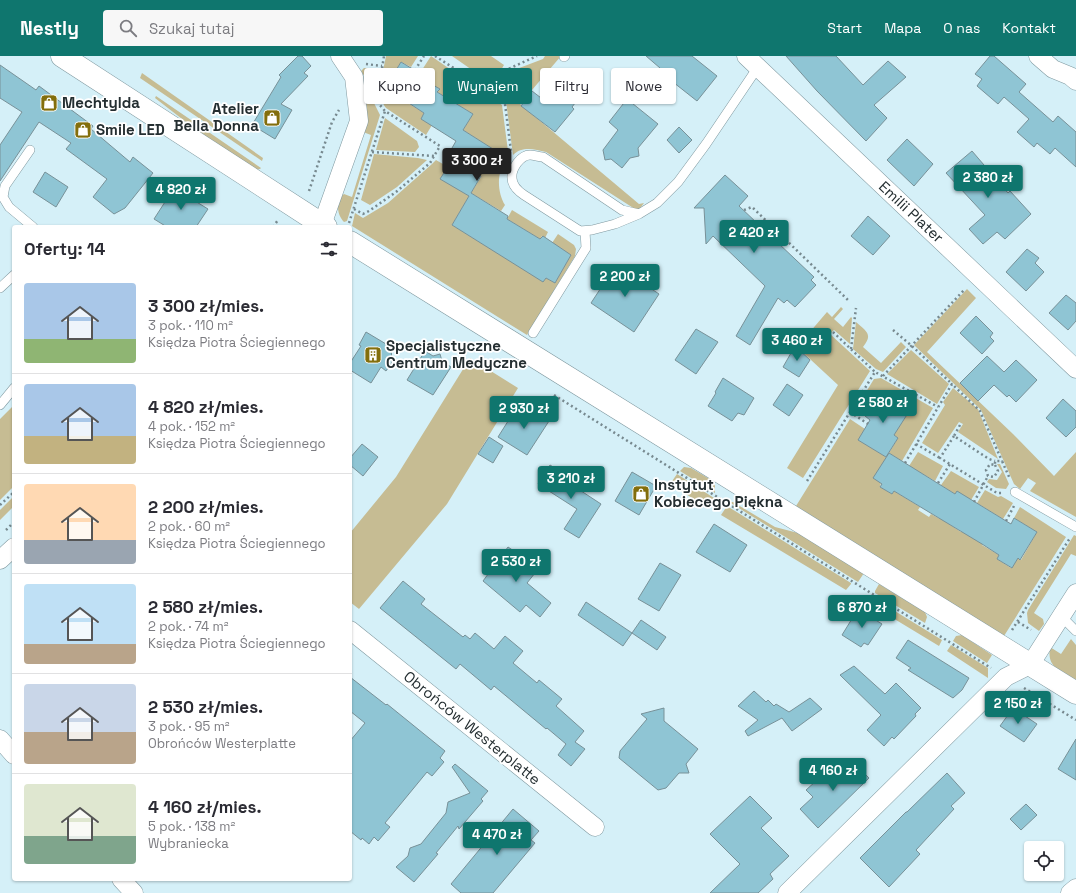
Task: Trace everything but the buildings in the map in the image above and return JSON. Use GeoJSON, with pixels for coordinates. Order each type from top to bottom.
{"type":"FeatureCollection","features":[{"type":"Feature","properties":{"kind":"street"},"geometry":{"type":"LineString","coordinates":[[62,56],[321,225]]}},
{"type":"Feature","properties":{"kind":"street"},"geometry":{"type":"LineString","coordinates":[[323,225],[359,121],[354,78],[340,56]]}},
{"type":"Feature","properties":{"kind":"street"},"geometry":{"type":"LineString","coordinates":[[1038,56],[1053,69],[1074,75]]}},
{"type":"Feature","properties":{"kind":"street","name":"Emilii Plater"},"geometry":{"type":"LineString","coordinates":[[752,62],[1076,369]]}},
{"type":"Feature","properties":{"kind":"street"},"geometry":{"type":"LineString","coordinates":[[352,243],[1076,693]]}},
{"type":"Feature","properties":{"kind":"street"},"geometry":{"type":"LineString","coordinates":[[0,560],[12,549]]}},
{"type":"Feature","properties":{"kind":"street"},"geometry":{"type":"LineString","coordinates":[[787,893],[1006,677],[1030,665],[1076,593]]}},
{"type":"Feature","properties":{"kind":"street","name":"Obrońców Westerplatte"},"geometry":{"type":"LineString","coordinates":[[352,632],[595,827]]}},
{"type":"Feature","properties":{"kind":"street"},"geometry":{"type":"LineString","coordinates":[[0,739],[12,753]]}},
{"type":"Feature","properties":{"kind":"street"},"geometry":{"type":"LineString","coordinates":[[124,881],[134,893]]}},
{"type":"Feature","properties":{"kind":"street"},"geometry":{"type":"LineString","coordinates":[[1070,893],[1076,888]]}},
{"type":"Feature","properties":{"kind":"lane"},"geometry":{"type":"LineString","coordinates":[[639,214],[622,210],[543,157],[529,155],[522,158],[514,167],[512,177],[516,189],[580,231],[592,230],[615,224],[639,214],[657,203],[678,182],[706,144],[752,62]]}},
{"type":"Feature","properties":{"kind":"lane"},"geometry":{"type":"LineString","coordinates":[[30,150],[5,186],[3,197],[9,207],[31,225]]}},
{"type":"Feature","properties":{"kind":"lane"},"geometry":{"type":"LineString","coordinates":[[533,333],[586,248],[585,231]]}},
{"type":"Feature","properties":{"kind":"lane"},"geometry":{"type":"LineString","coordinates":[[0,288],[12,277]]}},
{"type":"Feature","properties":{"kind":"lane"},"geometry":{"type":"LineString","coordinates":[[0,405],[12,390]]}},
{"type":"Feature","properties":{"kind":"lane"},"geometry":{"type":"LineString","coordinates":[[1016,492],[1074,531]]}},
{"type":"Feature","properties":{"kind":"lane"},"geometry":{"type":"LineString","coordinates":[[1061,616],[1076,631]]}},
{"type":"Feature","properties":{"kind":"path"},"geometry":{"type":"LineString","coordinates":[[354,209],[363,214],[396,192],[430,162],[440,146],[385,110],[379,104],[378,94],[384,56]]}},
{"type":"Feature","properties":{"kind":"path"},"geometry":{"type":"LineString","coordinates":[[416,68],[424,56]]}},
{"type":"Feature","properties":{"kind":"path"},"geometry":{"type":"LineString","coordinates":[[435,56],[454,68]]}},
{"type":"Feature","properties":{"kind":"path"},"geometry":{"type":"LineString","coordinates":[[510,68],[537,56]]}},
{"type":"Feature","properties":{"kind":"path"},"geometry":{"type":"LineString","coordinates":[[308,195],[332,122],[355,84]]}},
{"type":"Feature","properties":{"kind":"path"},"geometry":{"type":"LineString","coordinates":[[505,104],[514,167]]}},
{"type":"Feature","properties":{"kind":"path"},"geometry":{"type":"LineString","coordinates":[[349,225],[385,110]]}},
{"type":"Feature","properties":{"kind":"path"},"geometry":{"type":"LineString","coordinates":[[372,152],[434,156]]}},
{"type":"Feature","properties":{"kind":"path"},"geometry":{"type":"LineString","coordinates":[[744,210],[752,207],[850,301]]}},
{"type":"Feature","properties":{"kind":"path"},"geometry":{"type":"LineString","coordinates":[[883,376],[977,276]]}},
{"type":"Feature","properties":{"kind":"path"},"geometry":{"type":"LineString","coordinates":[[851,349],[856,308]]}},
{"type":"Feature","properties":{"kind":"path"},"geometry":{"type":"LineString","coordinates":[[893,330],[980,410],[1016,492],[997,493],[916,444]]}},
{"type":"Feature","properties":{"kind":"path"},"geometry":{"type":"LineString","coordinates":[[833,332],[875,372],[938,407]]}},
{"type":"Feature","properties":{"kind":"path"},"geometry":{"type":"LineString","coordinates":[[807,481],[875,372]]}},
{"type":"Feature","properties":{"kind":"path"},"geometry":{"type":"LineString","coordinates":[[905,463],[952,384]]}},
{"type":"Feature","properties":{"kind":"path"},"geometry":{"type":"LineString","coordinates":[[550,393],[989,666]]}},
{"type":"Feature","properties":{"kind":"path"},"geometry":{"type":"LineString","coordinates":[[850,412],[868,424]]}},
{"type":"Feature","properties":{"kind":"path"},"geometry":{"type":"LineString","coordinates":[[940,458],[960,425]]}},
{"type":"Feature","properties":{"kind":"path"},"geometry":{"type":"LineString","coordinates":[[954,436],[995,463],[998,471],[994,477],[988,476]]}},
{"type":"Feature","properties":{"kind":"path"},"geometry":{"type":"LineString","coordinates":[[974,502],[988,476],[986,470],[990,464],[1002,461]]}},
{"type":"Feature","properties":{"kind":"path"},"geometry":{"type":"LineString","coordinates":[[938,483],[950,464]]}},
{"type":"Feature","properties":{"kind":"path"},"geometry":{"type":"LineString","coordinates":[[0,506],[12,494]]}},
{"type":"Feature","properties":{"kind":"path"},"geometry":{"type":"LineString","coordinates":[[1011,632],[1074,531]]}},
{"type":"Feature","properties":{"kind":"path"},"geometry":{"type":"LineString","coordinates":[[1019,685],[1076,720]]}},
{"type":"Feature","properties":{"kind":"shaded area"},"geometry":{"type":"Polygon","coordinates":[[[386,56],[418,56],[411,67],[401,62],[397,68],[384,68],[386,56]]]}},
{"type":"Feature","properties":{"kind":"shaded area"},"geometry":{"type":"Polygon","coordinates":[[[431,56],[448,68],[443,68],[443,96],[437,92],[440,89],[435,86],[435,68],[423,68],[431,56]]]}},
{"type":"Feature","properties":{"kind":"shaded area"},"geometry":{"type":"Polygon","coordinates":[[[452,56],[491,56],[504,65],[502,68],[469,68],[452,56]]]}},
{"type":"Feature","properties":{"kind":"shaded area"},"geometry":{"type":"Polygon","coordinates":[[[545,56],[561,56],[551,68],[540,68],[540,81],[532,90],[532,68],[519,68],[543,59],[545,56]]]}},
{"type":"Feature","properties":{"kind":"shaded area"},"geometry":{"type":"Polygon","coordinates":[[[364,68],[364,76],[361,71],[364,68]]]}},
{"type":"Feature","properties":{"kind":"shaded area"},"geometry":{"type":"Polygon","coordinates":[[[142,73],[263,158],[262,161],[140,78],[142,73]]]}},
{"type":"Feature","properties":{"kind":"shaded area"},"geometry":{"type":"Polygon","coordinates":[[[364,87],[364,104],[374,104],[380,115],[347,221],[344,222],[340,216],[338,208],[339,200],[344,194],[352,197],[371,135],[360,129],[364,87]]]}},
{"type":"Feature","properties":{"kind":"shaded area"},"geometry":{"type":"Polygon","coordinates":[[[156,96],[261,168],[254,170],[204,136],[155,98],[156,96]]]}},
{"type":"Feature","properties":{"kind":"shaded area"},"geometry":{"type":"Polygon","coordinates":[[[384,104],[410,104],[424,113],[421,119],[432,125],[426,135],[386,108],[384,104]]]}},
{"type":"Feature","properties":{"kind":"shaded area"},"geometry":{"type":"Polygon","coordinates":[[[457,104],[502,105],[509,159],[501,170],[499,178],[500,193],[505,205],[501,211],[471,193],[481,177],[477,174],[493,149],[463,130],[473,114],[457,104]]]}},
{"type":"Feature","properties":{"kind":"shaded area"},"geometry":{"type":"Polygon","coordinates":[[[506,104],[520,104],[639,204],[644,203],[638,211],[546,152],[533,149],[524,149],[513,155],[506,104]]]}},
{"type":"Feature","properties":{"kind":"shaded area"},"geometry":{"type":"Polygon","coordinates":[[[385,118],[417,141],[419,147],[415,152],[376,150],[385,118]]]}},
{"type":"Feature","properties":{"kind":"shaded area"},"geometry":{"type":"Polygon","coordinates":[[[374,154],[427,160],[397,187],[370,205],[361,200],[374,154]]]}},
{"type":"Feature","properties":{"kind":"shaded area"},"geometry":{"type":"Polygon","coordinates":[[[436,160],[448,167],[441,178],[469,196],[452,225],[543,281],[546,278],[555,283],[571,255],[552,243],[558,234],[574,245],[576,249],[575,256],[527,335],[352,226],[355,213],[363,218],[388,203],[436,160]]]}},
{"type":"Feature","properties":{"kind":"shaded area"},"geometry":{"type":"Polygon","coordinates":[[[512,210],[548,232],[545,238],[542,236],[540,239],[507,219],[512,210]]]}},
{"type":"Feature","properties":{"kind":"shaded area"},"geometry":{"type":"Polygon","coordinates":[[[967,289],[976,298],[927,352],[1013,434],[1054,476],[1076,452],[1076,517],[1030,491],[1036,483],[1028,478],[1020,489],[1014,484],[981,410],[914,345],[967,289]]]}},
{"type":"Feature","properties":{"kind":"shaded area"},"geometry":{"type":"Polygon","coordinates":[[[841,307],[843,309],[834,319],[843,327],[851,317],[852,318],[850,344],[834,330],[830,334],[870,371],[803,478],[787,468],[838,385],[797,347],[827,312],[832,317],[841,307]]]}},
{"type":"Feature","properties":{"kind":"shaded area"},"geometry":{"type":"Polygon","coordinates":[[[856,322],[866,331],[868,336],[868,339],[863,347],[881,363],[901,342],[906,347],[883,372],[876,369],[853,349],[856,322]]]}},
{"type":"Feature","properties":{"kind":"shaded area"},"geometry":{"type":"Polygon","coordinates":[[[911,350],[949,384],[937,404],[887,374],[911,350]]]}},
{"type":"Feature","properties":{"kind":"shaded area"},"geometry":{"type":"Polygon","coordinates":[[[470,358],[518,388],[447,504],[359,609],[352,604],[352,531],[396,477],[470,358]]]}},
{"type":"Feature","properties":{"kind":"shaded area"},"geometry":{"type":"Polygon","coordinates":[[[881,378],[933,408],[902,461],[889,453],[898,438],[894,435],[909,409],[880,391],[865,416],[855,410],[874,379],[881,378]]]}},
{"type":"Feature","properties":{"kind":"shaded area"},"geometry":{"type":"Polygon","coordinates":[[[953,388],[978,409],[998,459],[958,432],[963,424],[959,422],[938,453],[922,443],[945,405],[943,402],[953,388]]]}},
{"type":"Feature","properties":{"kind":"shaded area"},"geometry":{"type":"Polygon","coordinates":[[[12,407],[12,488],[0,500],[0,419],[12,407]]]}},
{"type":"Feature","properties":{"kind":"shaded area"},"geometry":{"type":"Polygon","coordinates":[[[850,419],[865,429],[859,440],[886,457],[880,487],[892,494],[894,491],[920,507],[918,510],[929,517],[931,514],[940,519],[942,516],[950,522],[949,524],[961,532],[963,529],[984,542],[982,545],[999,555],[997,559],[1011,568],[1018,558],[1021,560],[1037,532],[1014,518],[1020,507],[1066,537],[1004,636],[796,506],[850,419]]]}},
{"type":"Feature","properties":{"kind":"shaded area"},"geometry":{"type":"Polygon","coordinates":[[[918,452],[943,466],[935,481],[909,466],[918,452]]]}},
{"type":"Feature","properties":{"kind":"shaded area"},"geometry":{"type":"Polygon","coordinates":[[[997,464],[1000,464],[1009,484],[1006,489],[996,488],[987,482],[989,479],[997,480],[1002,472],[997,464]]]}},
{"type":"Feature","properties":{"kind":"shaded area"},"geometry":{"type":"Polygon","coordinates":[[[684,467],[691,468],[713,481],[715,493],[680,471],[684,467]]]}},
{"type":"Feature","properties":{"kind":"shaded area"},"geometry":{"type":"Polygon","coordinates":[[[951,471],[979,487],[971,500],[955,494],[941,485],[951,471]]]}},
{"type":"Feature","properties":{"kind":"shaded area"},"geometry":{"type":"Polygon","coordinates":[[[677,474],[714,498],[708,508],[670,484],[677,474]]]}},
{"type":"Feature","properties":{"kind":"shaded area"},"geometry":{"type":"Polygon","coordinates":[[[985,490],[998,497],[1001,496],[1013,503],[1003,519],[977,503],[985,490]]]}},
{"type":"Feature","properties":{"kind":"shaded area"},"geometry":{"type":"Polygon","coordinates":[[[12,498],[12,508],[0,520],[0,510],[12,498]]]}},
{"type":"Feature","properties":{"kind":"shaded area"},"geometry":{"type":"Polygon","coordinates":[[[729,502],[733,502],[775,527],[798,533],[864,573],[858,582],[729,502]]]}},
{"type":"Feature","properties":{"kind":"shaded area"},"geometry":{"type":"Polygon","coordinates":[[[727,506],[851,584],[846,590],[721,515],[727,506]]]}},
{"type":"Feature","properties":{"kind":"shaded area"},"geometry":{"type":"Polygon","coordinates":[[[1074,535],[1076,536],[1076,556],[1071,554],[1034,613],[1043,619],[1044,624],[1039,631],[1028,623],[1028,610],[1074,535]]]}},
{"type":"Feature","properties":{"kind":"shaded area"},"geometry":{"type":"Polygon","coordinates":[[[879,584],[925,612],[927,617],[925,623],[875,593],[879,584]]]}},
{"type":"Feature","properties":{"kind":"shaded area"},"geometry":{"type":"Polygon","coordinates":[[[872,597],[942,640],[939,646],[868,603],[872,597]]]}},
{"type":"Feature","properties":{"kind":"shaded area"},"geometry":{"type":"Polygon","coordinates":[[[962,635],[992,655],[987,663],[953,641],[956,636],[962,635]]]}},
{"type":"Feature","properties":{"kind":"shaded area"},"geometry":{"type":"Polygon","coordinates":[[[1071,639],[1076,645],[1076,680],[1055,667],[1050,655],[1050,647],[1061,654],[1071,639]]]}},
{"type":"Feature","properties":{"kind":"shaded area"},"geometry":{"type":"Polygon","coordinates":[[[951,645],[988,668],[988,678],[947,651],[951,645]]]}},
{"type":"Feature","properties":{"kind":"place","name":"Mechtylda"},"geometry":{"type":"Point","coordinates":[49,103]}},
{"type":"Feature","properties":{"kind":"place","name":"Atelier Bella Donna"},"geometry":{"type":"Point","coordinates":[272,118]}},
{"type":"Feature","properties":{"kind":"place","name":"Smile LED"},"geometry":{"type":"Point","coordinates":[83,130]}},
{"type":"Feature","properties":{"kind":"place","name":"Specjalistyczne Centrum Medyczne"},"geometry":{"type":"Point","coordinates":[373,355]}},
{"type":"Feature","properties":{"kind":"place","name":"Instytut Kobiecego Piękna"},"geometry":{"type":"Point","coordinates":[641,494]}}]}
